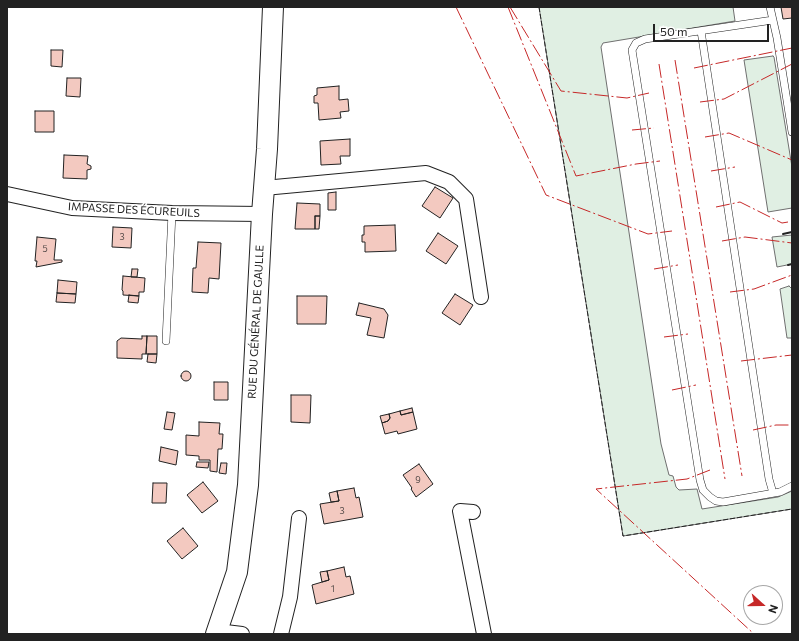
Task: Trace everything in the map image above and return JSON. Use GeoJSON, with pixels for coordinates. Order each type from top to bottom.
{"type":"FeatureCollection","features":[{"type":"Feature","properties":{"kind":"main road","name":"RUE DU GÉNÉRAL DE GAULLE"},"geometry":{"type":"LineString","coordinates":[[217,632],[237,572],[248,485],[262,214],[267,149],[273,7]]}},
{"type":"Feature","properties":{"kind":"street"},"geometry":{"type":"LineString","coordinates":[[264,188],[426,173],[449,182],[466,199],[481,297]]}},
{"type":"Feature","properties":{"kind":"street","name":"IMPASSE DES ÉCUREUILS"},"geometry":{"type":"LineString","coordinates":[[7,194],[72,208],[172,213],[262,214]]}},
{"type":"Feature","properties":{"kind":"street"},"geometry":{"type":"LineString","coordinates":[[473,512],[460,510],[484,634]]}},
{"type":"Feature","properties":{"kind":"street"},"geometry":{"type":"LineString","coordinates":[[281,634],[290,597],[299,518]]}},
{"type":"Feature","properties":{"kind":"street"},"geometry":{"type":"LineString","coordinates":[[217,632],[242,634]]}},
{"type":"Feature","properties":{"kind":"lane"},"geometry":{"type":"LineString","coordinates":[[770,7],[777,38],[792,132]]}},
{"type":"Feature","properties":{"kind":"lane"},"geometry":{"type":"LineString","coordinates":[[773,20],[645,39],[636,43],[632,50],[700,480],[703,490],[716,501],[723,502],[780,492],[792,486]]}},
{"type":"Feature","properties":{"kind":"lane"},"geometry":{"type":"LineString","coordinates":[[701,31],[769,479],[773,493]]}},
{"type":"Feature","properties":{"kind":"lane"},"geometry":{"type":"LineString","coordinates":[[166,342],[172,213]]}},
{"type":"Feature","properties":{"kind":"green space"},"geometry":{"type":"Polygon","coordinates":[[[539,7],[733,7],[735,21],[603,43],[601,47],[661,444],[669,475],[673,476],[676,487],[679,490],[697,489],[702,509],[778,497],[792,491],[792,509],[623,536],[539,7]]]}},
{"type":"Feature","properties":{"kind":"green space"},"geometry":{"type":"Polygon","coordinates":[[[773,56],[792,167],[792,208],[768,212],[744,60],[773,56]]]}},
{"type":"Feature","properties":{"kind":"green space"},"geometry":{"type":"Polygon","coordinates":[[[792,235],[792,264],[777,267],[772,237],[792,235]]]}},
{"type":"Feature","properties":{"kind":"green space"},"geometry":{"type":"Polygon","coordinates":[[[789,286],[792,289],[792,338],[787,338],[780,289],[789,286]]]}},
{"type":"Feature","properties":{"kind":"building"},"geometry":{"type":"Polygon","coordinates":[[[781,7],[792,7],[792,18],[783,19],[781,7]]]}},
{"type":"Feature","properties":{"kind":"building"},"geometry":{"type":"Polygon","coordinates":[[[51,50],[63,50],[62,67],[51,66],[51,50]]]}},
{"type":"Feature","properties":{"kind":"building"},"geometry":{"type":"Polygon","coordinates":[[[67,78],[81,78],[80,97],[66,96],[67,78]]]}},
{"type":"Feature","properties":{"kind":"building"},"geometry":{"type":"Polygon","coordinates":[[[339,86],[339,100],[348,99],[349,111],[340,112],[341,118],[319,120],[318,103],[314,103],[314,96],[317,95],[317,88],[339,86]]]}},
{"type":"Feature","properties":{"kind":"building"},"geometry":{"type":"Polygon","coordinates":[[[35,111],[54,111],[54,132],[35,132],[35,111]]]}},
{"type":"Feature","properties":{"kind":"building"},"geometry":{"type":"Polygon","coordinates":[[[350,139],[350,156],[340,156],[341,164],[321,165],[320,141],[350,139]]]}},
{"type":"Feature","properties":{"kind":"building"},"geometry":{"type":"Polygon","coordinates":[[[64,155],[88,156],[87,164],[91,166],[91,169],[87,170],[87,179],[63,178],[64,155]]]}},
{"type":"Feature","properties":{"kind":"building"},"geometry":{"type":"Polygon","coordinates":[[[435,187],[453,198],[440,218],[422,206],[435,187]]]}},
{"type":"Feature","properties":{"kind":"building"},"geometry":{"type":"Polygon","coordinates":[[[336,192],[336,210],[328,210],[328,193],[336,192]]]}},
{"type":"Feature","properties":{"kind":"building"},"geometry":{"type":"Polygon","coordinates":[[[297,203],[320,204],[320,216],[315,216],[315,229],[295,229],[297,203]]]}},
{"type":"Feature","properties":{"kind":"building"},"geometry":{"type":"Polygon","coordinates":[[[315,216],[320,216],[319,229],[315,229],[315,216]]]}},
{"type":"Feature","properties":{"kind":"building"},"geometry":{"type":"Polygon","coordinates":[[[395,225],[396,251],[365,252],[365,242],[362,242],[364,226],[395,225]]]}},
{"type":"Feature","properties":{"kind":"building"},"geometry":{"type":"Polygon","coordinates":[[[113,227],[132,228],[131,248],[112,247],[113,227]]]}},
{"type":"Feature","properties":{"kind":"building"},"geometry":{"type":"Polygon","coordinates":[[[438,233],[458,246],[446,264],[426,251],[438,233]]]}},
{"type":"Feature","properties":{"kind":"building"},"geometry":{"type":"Polygon","coordinates":[[[37,237],[56,239],[54,260],[62,260],[62,262],[36,267],[37,237]]]}},
{"type":"Feature","properties":{"kind":"building"},"geometry":{"type":"Polygon","coordinates":[[[198,242],[221,243],[219,279],[209,278],[208,293],[192,292],[193,268],[196,268],[198,242]]]}},
{"type":"Feature","properties":{"kind":"building"},"geometry":{"type":"Polygon","coordinates":[[[132,269],[138,269],[137,277],[131,277],[132,269]]]}},
{"type":"Feature","properties":{"kind":"building"},"geometry":{"type":"Polygon","coordinates":[[[123,276],[145,278],[144,292],[139,292],[139,296],[123,295],[123,276]]]}},
{"type":"Feature","properties":{"kind":"building"},"geometry":{"type":"Polygon","coordinates":[[[58,280],[77,282],[76,294],[57,293],[58,280]]]}},
{"type":"Feature","properties":{"kind":"building"},"geometry":{"type":"Polygon","coordinates":[[[57,293],[76,294],[75,303],[56,302],[57,293]]]}},
{"type":"Feature","properties":{"kind":"building"},"geometry":{"type":"Polygon","coordinates":[[[455,294],[473,305],[460,325],[442,313],[455,294]]]}},
{"type":"Feature","properties":{"kind":"building"},"geometry":{"type":"Polygon","coordinates":[[[129,295],[139,296],[138,303],[128,302],[129,295]]]}},
{"type":"Feature","properties":{"kind":"building"},"geometry":{"type":"Polygon","coordinates":[[[297,296],[327,296],[326,324],[297,324],[297,296]]]}},
{"type":"Feature","properties":{"kind":"building"},"geometry":{"type":"Polygon","coordinates":[[[359,303],[384,309],[388,315],[384,338],[367,335],[371,318],[356,315],[359,303]]]}},
{"type":"Feature","properties":{"kind":"building"},"geometry":{"type":"Polygon","coordinates":[[[142,336],[147,336],[146,354],[142,354],[142,359],[117,358],[117,341],[121,338],[142,339],[142,336]]]}},
{"type":"Feature","properties":{"kind":"building"},"geometry":{"type":"Polygon","coordinates":[[[147,336],[157,336],[157,354],[146,354],[147,336]]]}},
{"type":"Feature","properties":{"kind":"building"},"geometry":{"type":"Polygon","coordinates":[[[148,354],[157,354],[156,363],[147,362],[148,354]]]}},
{"type":"Feature","properties":{"kind":"building"},"geometry":{"type":"Polygon","coordinates":[[[184,371],[188,371],[190,372],[190,380],[184,381],[181,378],[181,374],[184,371]]]}},
{"type":"Feature","properties":{"kind":"building"},"geometry":{"type":"Polygon","coordinates":[[[214,382],[228,382],[228,400],[214,400],[214,382]]]}},
{"type":"Feature","properties":{"kind":"building"},"geometry":{"type":"Polygon","coordinates":[[[291,395],[311,395],[310,423],[291,422],[291,395]]]}},
{"type":"Feature","properties":{"kind":"building"},"geometry":{"type":"Polygon","coordinates":[[[412,408],[413,412],[401,415],[400,411],[412,408]]]}},
{"type":"Feature","properties":{"kind":"building"},"geometry":{"type":"Polygon","coordinates":[[[400,411],[401,415],[413,412],[417,429],[398,434],[397,431],[385,434],[382,423],[388,421],[390,418],[389,414],[400,411]]]}},
{"type":"Feature","properties":{"kind":"building"},"geometry":{"type":"Polygon","coordinates":[[[167,412],[175,413],[172,430],[164,429],[167,412]]]}},
{"type":"Feature","properties":{"kind":"building"},"geometry":{"type":"Polygon","coordinates":[[[389,414],[390,418],[388,421],[382,423],[380,416],[389,414]]]}},
{"type":"Feature","properties":{"kind":"building"},"geometry":{"type":"Polygon","coordinates":[[[199,422],[220,423],[219,434],[223,434],[222,449],[218,449],[217,472],[210,471],[210,460],[199,460],[199,456],[186,455],[186,435],[199,436],[199,422]]]}},
{"type":"Feature","properties":{"kind":"building"},"geometry":{"type":"Polygon","coordinates":[[[161,447],[178,451],[176,465],[159,461],[161,447]]]}},
{"type":"Feature","properties":{"kind":"building"},"geometry":{"type":"Polygon","coordinates":[[[197,462],[209,462],[208,468],[196,467],[197,462]]]}},
{"type":"Feature","properties":{"kind":"building"},"geometry":{"type":"Polygon","coordinates":[[[221,463],[227,463],[226,474],[219,473],[221,463]]]}},
{"type":"Feature","properties":{"kind":"building"},"geometry":{"type":"Polygon","coordinates":[[[419,464],[433,484],[416,497],[403,475],[419,464]]]}},
{"type":"Feature","properties":{"kind":"building"},"geometry":{"type":"Polygon","coordinates":[[[203,482],[218,501],[202,513],[187,495],[203,482]]]}},
{"type":"Feature","properties":{"kind":"building"},"geometry":{"type":"Polygon","coordinates":[[[153,483],[167,483],[166,503],[152,503],[153,483]]]}},
{"type":"Feature","properties":{"kind":"building"},"geometry":{"type":"Polygon","coordinates":[[[354,488],[356,498],[359,497],[363,517],[324,524],[320,504],[339,501],[337,491],[354,488]]]}},
{"type":"Feature","properties":{"kind":"building"},"geometry":{"type":"Polygon","coordinates":[[[337,491],[339,501],[331,502],[329,493],[337,491]]]}},
{"type":"Feature","properties":{"kind":"building"},"geometry":{"type":"Polygon","coordinates":[[[183,528],[198,546],[182,559],[167,541],[183,528]]]}},
{"type":"Feature","properties":{"kind":"building"},"geometry":{"type":"Polygon","coordinates":[[[344,567],[346,577],[350,576],[354,594],[316,604],[312,585],[329,580],[327,571],[344,567]]]}},
{"type":"Feature","properties":{"kind":"building"},"geometry":{"type":"Polygon","coordinates":[[[327,571],[329,580],[322,582],[320,572],[327,571]]]}},
{"type":"Feature","properties":{"kind":"fence"},"geometry":{"type":"LineString","coordinates":[[539,7],[623,536],[792,509]]}},
{"type":"Feature","properties":{"kind":"wall"},"geometry":{"type":"LineString","coordinates":[[783,234],[792,232]]}},
{"type":"Feature","properties":{"kind":"wall"},"geometry":{"type":"LineString","coordinates":[[788,265],[792,264]]}},
{"type":"Feature","properties":{"kind":"power"},"geometry":{"type":"LineString","coordinates":[[456,7],[546,195],[648,234],[672,231]]}},
{"type":"Feature","properties":{"kind":"power"},"geometry":{"type":"LineString","coordinates":[[508,7],[576,176],[636,164],[660,161]]}},
{"type":"Feature","properties":{"kind":"power"},"geometry":{"type":"LineString","coordinates":[[510,7],[561,91],[627,98],[649,93]]}},
{"type":"Feature","properties":{"kind":"power"},"geometry":{"type":"LineString","coordinates":[[694,68],[792,48]]}},
{"type":"Feature","properties":{"kind":"power"},"geometry":{"type":"LineString","coordinates":[[675,60],[742,476]]}},
{"type":"Feature","properties":{"kind":"power"},"geometry":{"type":"LineString","coordinates":[[659,64],[725,479]]}},
{"type":"Feature","properties":{"kind":"power"},"geometry":{"type":"LineString","coordinates":[[700,102],[724,99],[792,64]]}},
{"type":"Feature","properties":{"kind":"power"},"geometry":{"type":"LineString","coordinates":[[632,130],[654,128]]}},
{"type":"Feature","properties":{"kind":"power"},"geometry":{"type":"LineString","coordinates":[[705,137],[729,133],[792,160]]}},
{"type":"Feature","properties":{"kind":"power"},"geometry":{"type":"LineString","coordinates":[[711,171],[735,167]]}},
{"type":"Feature","properties":{"kind":"power"},"geometry":{"type":"LineString","coordinates":[[716,207],[740,202],[782,223],[788,222]]}},
{"type":"Feature","properties":{"kind":"power"},"geometry":{"type":"LineString","coordinates":[[722,241],[745,237],[792,243]]}},
{"type":"Feature","properties":{"kind":"power"},"geometry":{"type":"LineString","coordinates":[[654,269],[678,265]]}},
{"type":"Feature","properties":{"kind":"power"},"geometry":{"type":"LineString","coordinates":[[730,292],[754,289],[792,275]]}},
{"type":"Feature","properties":{"kind":"power"},"geometry":{"type":"LineString","coordinates":[[664,337],[688,334]]}},
{"type":"Feature","properties":{"kind":"power"},"geometry":{"type":"LineString","coordinates":[[741,361],[792,355]]}},
{"type":"Feature","properties":{"kind":"power"},"geometry":{"type":"LineString","coordinates":[[672,390],[696,385]]}},
{"type":"Feature","properties":{"kind":"power"},"geometry":{"type":"LineString","coordinates":[[753,430],[776,425],[792,425]]}},
{"type":"Feature","properties":{"kind":"power"},"geometry":{"type":"LineString","coordinates":[[710,470],[687,479],[596,489],[754,634]]}}]}
